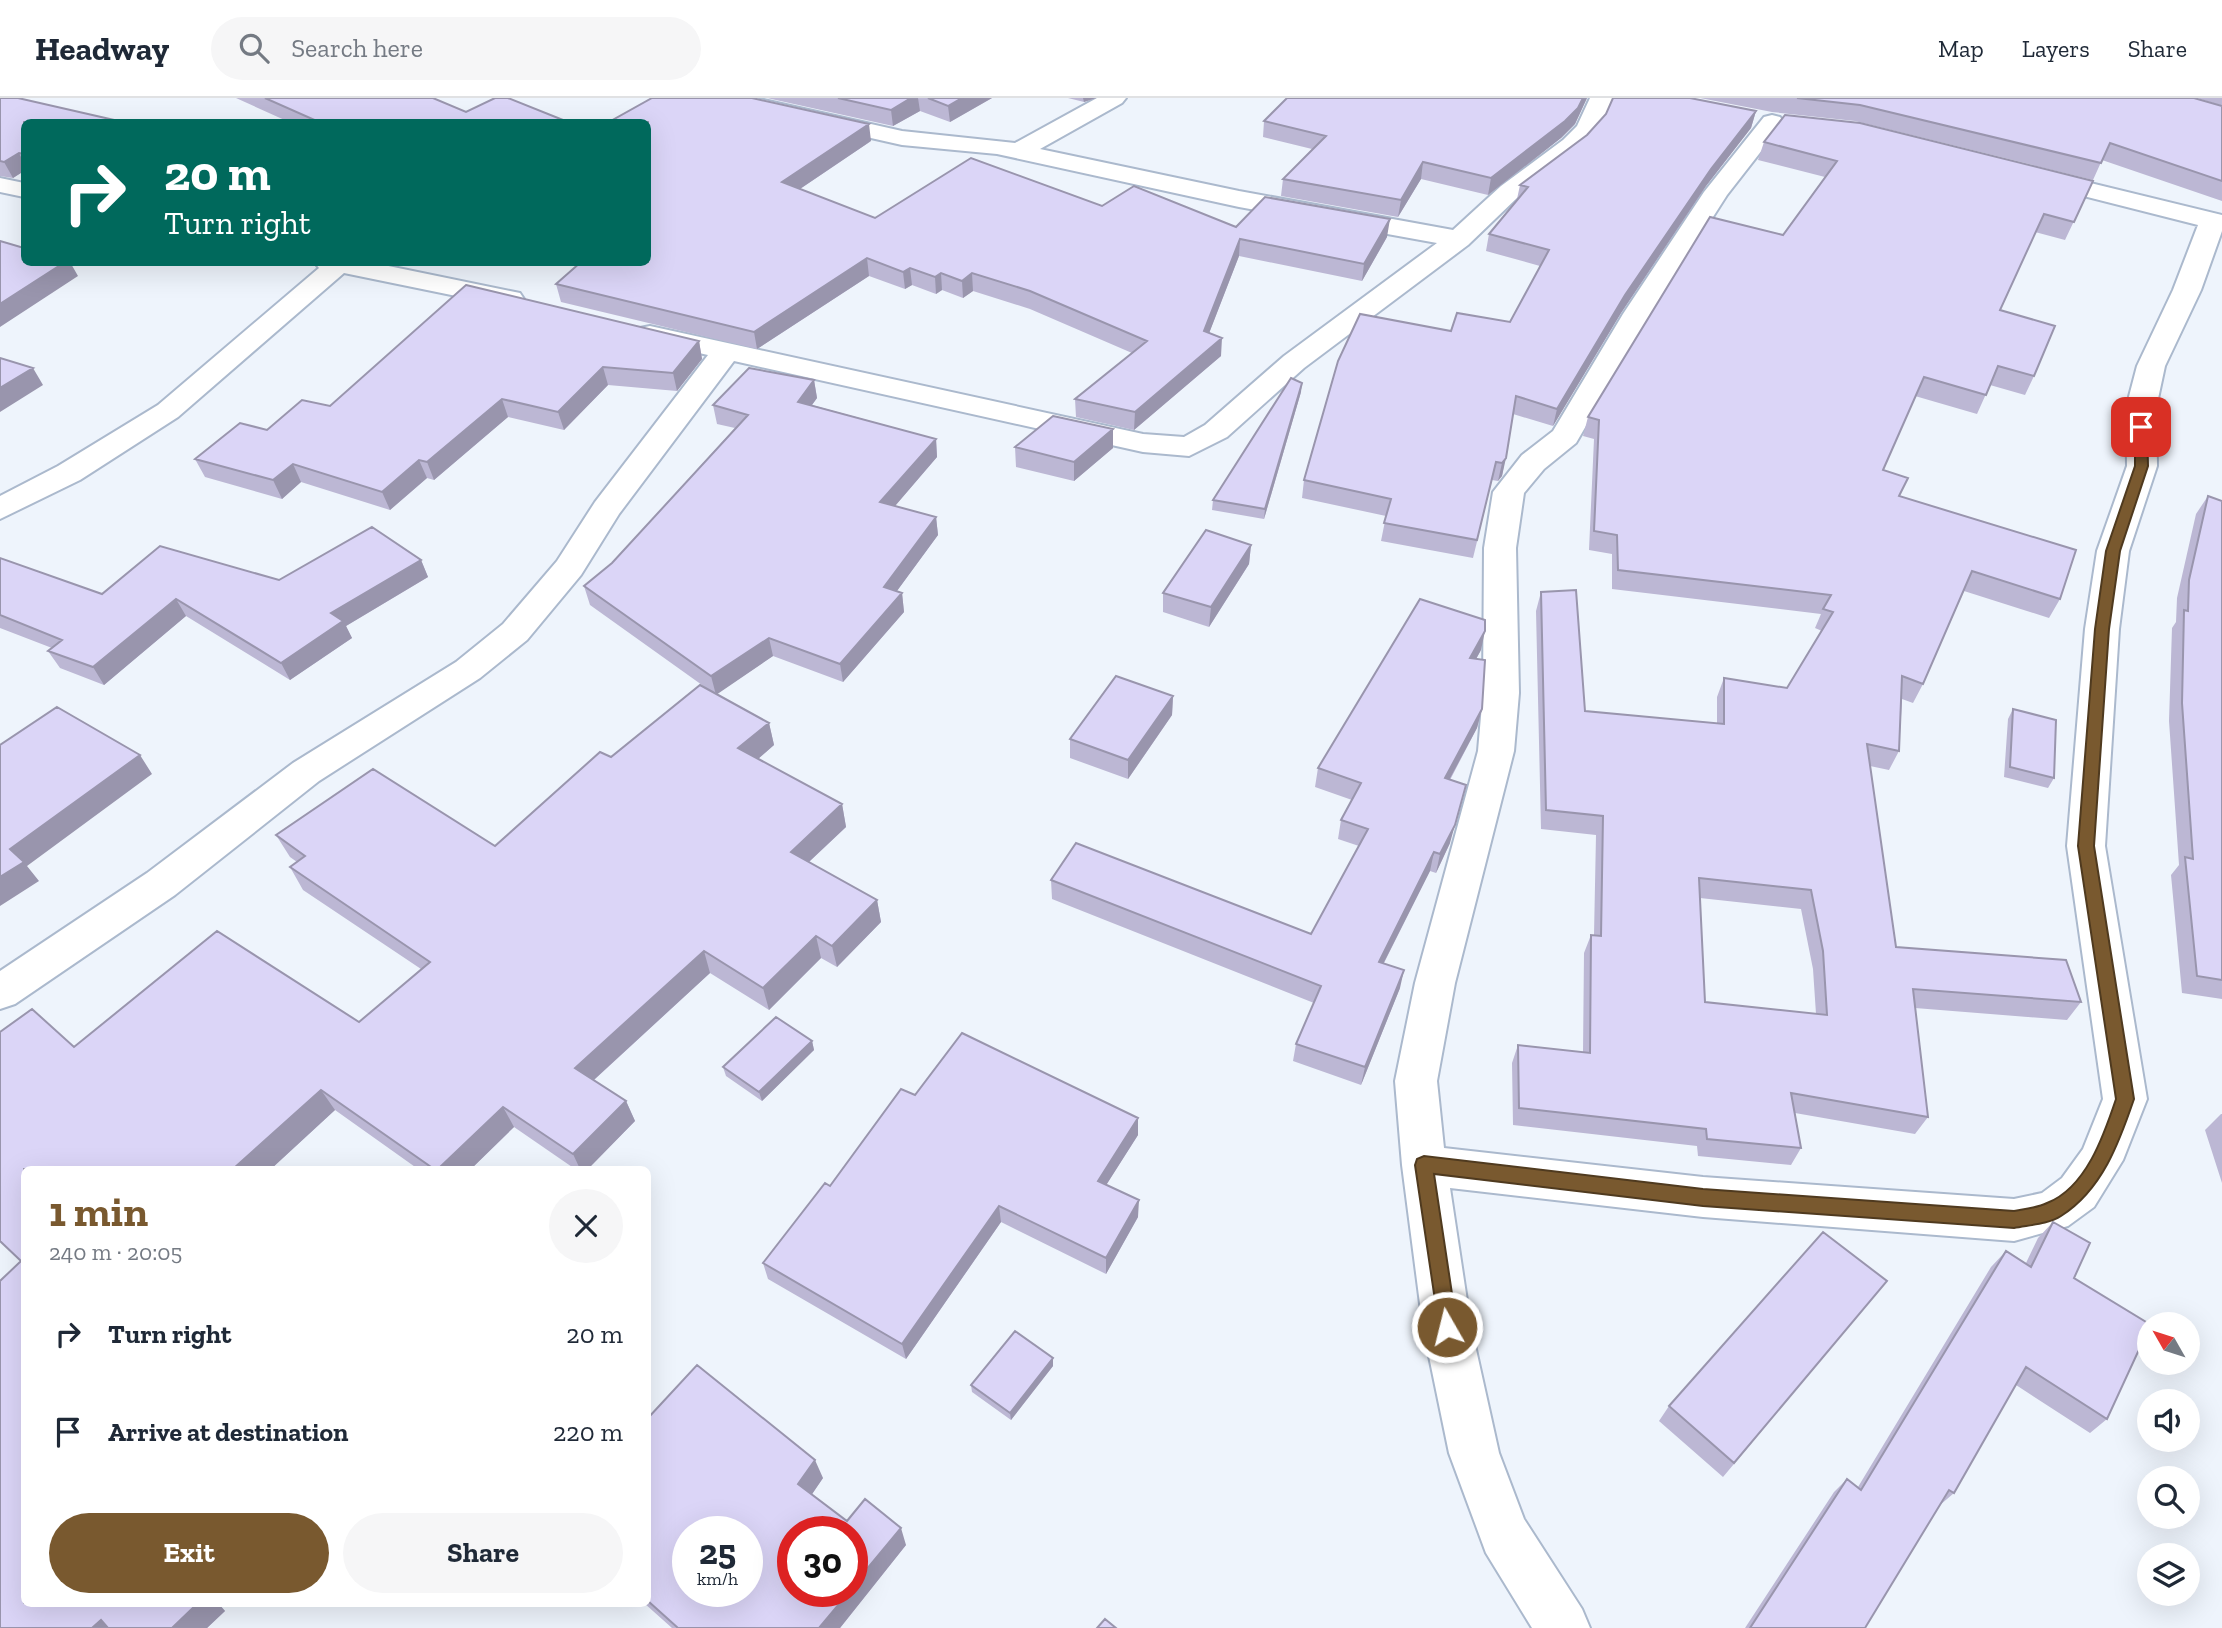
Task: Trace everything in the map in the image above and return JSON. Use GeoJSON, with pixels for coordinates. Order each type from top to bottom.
{"type":"FeatureCollection","features":[{"type":"Feature","properties":{"kind":"street"},"geometry":{"type":"LineString","coordinates":[[724,98],[902,138],[1017,152],[1239,199],[1460,239]]}},
{"type":"Feature","properties":{"kind":"street"},"geometry":{"type":"LineString","coordinates":[[1017,152],[1114,98]]}},
{"type":"Feature","properties":{"kind":"street"},"geometry":{"type":"LineString","coordinates":[[623,328],[725,353],[1143,443],[1189,447],[1216,430],[1294,362],[1460,239],[1510,191],[1572,145],[1588,129],[1600,101],[1608,98]]}},
{"type":"Feature","properties":{"kind":"street"},"geometry":{"type":"LineString","coordinates":[[1563,1628],[1504,1535],[1474,1453],[1447,1327],[1424,1165],[1416,1081],[1435,983],[1496,751],[1501,693],[1500,548],[1508,492],[1533,462],[1565,437],[1637,314],[1717,192],[1772,121]]}},
{"type":"Feature","properties":{"kind":"street"},"geometry":{"type":"LineString","coordinates":[[1424,1165],[1703,1197],[2014,1220],[2054,1210],[2085,1185],[2112,1139],[2125,1099],[2086,846],[2102,629],[2113,551],[2142,466],[2141,408],[2151,366],[2217,222],[2013,171]]}},
{"type":"Feature","properties":{"kind":"street"},"geometry":{"type":"LineString","coordinates":[[0,185],[21,189]]}},
{"type":"Feature","properties":{"kind":"street"},"geometry":{"type":"LineString","coordinates":[[0,509],[69,473],[168,411],[330,266]]}},
{"type":"Feature","properties":{"kind":"street"},"geometry":{"type":"LineString","coordinates":[[342,266],[533,305]]}},
{"type":"Feature","properties":{"kind":"street"},"geometry":{"type":"LineString","coordinates":[[0,992],[161,884],[306,772],[467,670],[514,632],[569,568],[606,509],[725,353]]}},
{"type":"Feature","properties":{"kind":"building"},"geometry":{"type":"Polygon","coordinates":[[[0,98],[18,98],[110,119],[21,119],[21,153],[4,162],[0,161],[0,98]]]}},
{"type":"Feature","properties":{"kind":"building"},"geometry":{"type":"Polygon","coordinates":[[[265,98],[433,98],[466,112],[495,98],[508,98],[560,119],[312,119],[265,98]]]}},
{"type":"Feature","properties":{"kind":"building"},"geometry":{"type":"Polygon","coordinates":[[[652,98],[752,98],[869,124],[782,182],[875,218],[971,158],[1102,206],[1134,186],[1236,227],[1265,197],[1390,219],[1364,264],[1240,239],[1204,331],[1222,338],[1135,412],[1075,399],[1147,341],[1030,291],[972,273],[962,281],[941,273],[935,277],[910,268],[903,272],[867,258],[754,332],[556,284],[576,266],[651,266],[651,119],[614,119],[652,98]]]}},
{"type":"Feature","properties":{"kind":"building"},"geometry":{"type":"Polygon","coordinates":[[[838,98],[911,98],[891,110],[838,98]]]}},
{"type":"Feature","properties":{"kind":"building"},"geometry":{"type":"Polygon","coordinates":[[[928,98],[962,98],[948,106],[928,98]]]}},
{"type":"Feature","properties":{"kind":"building"},"geometry":{"type":"Polygon","coordinates":[[[1287,98],[1583,98],[1578,108],[1565,121],[1491,178],[1423,162],[1401,200],[1283,179],[1326,136],[1264,121],[1287,98]]]}},
{"type":"Feature","properties":{"kind":"building"},"geometry":{"type":"Polygon","coordinates":[[[1613,98],[1690,98],[1756,111],[1711,169],[1625,295],[1557,409],[1516,396],[1506,458],[1502,463],[1496,462],[1477,540],[1384,523],[1391,499],[1304,480],[1338,361],[1360,314],[1451,331],[1457,313],[1510,322],[1549,250],[1489,234],[1528,187],[1520,185],[1587,135],[1606,114],[1613,98]]]}},
{"type":"Feature","properties":{"kind":"building"},"geometry":{"type":"Polygon","coordinates":[[[1797,98],[2194,98],[2222,106],[2222,181],[2110,143],[2101,163],[1860,105],[1797,98]]]}},
{"type":"Feature","properties":{"kind":"building"},"geometry":{"type":"Polygon","coordinates":[[[1785,115],[1860,123],[2093,181],[2074,222],[2044,214],[2000,310],[2055,326],[2034,376],[1998,366],[1986,395],[1924,377],[1883,470],[1908,478],[1899,496],[2076,550],[2060,599],[1972,571],[1923,684],[1902,676],[1899,751],[1867,744],[1896,947],[2066,960],[2081,1002],[1913,989],[1928,1117],[1791,1093],[1801,1148],[1707,1139],[1706,1129],[1519,1108],[1518,1045],[1590,1053],[1591,935],[1601,936],[1603,816],[1546,810],[1541,592],[1576,590],[1585,711],[1724,724],[1724,678],[1787,688],[1833,612],[1823,609],[1831,595],[1618,570],[1617,535],[1594,531],[1599,420],[1588,417],[1710,217],[1783,235],[1837,161],[1764,142],[1785,115]],[[1699,878],[1705,1002],[1827,1015],[1823,951],[1811,890],[1699,878]]]}},
{"type":"Feature","properties":{"kind":"building"},"geometry":{"type":"Polygon","coordinates":[[[0,241],[21,247],[21,266],[59,266],[0,304],[0,241]]]}},
{"type":"Feature","properties":{"kind":"building"},"geometry":{"type":"Polygon","coordinates":[[[466,285],[699,341],[673,373],[603,367],[558,412],[502,399],[427,462],[419,460],[382,492],[293,464],[273,480],[195,459],[240,423],[267,430],[302,400],[330,406],[466,285]]]}},
{"type":"Feature","properties":{"kind":"building"},"geometry":{"type":"Polygon","coordinates":[[[0,358],[33,368],[0,388],[0,358]]]}},
{"type":"Feature","properties":{"kind":"building"},"geometry":{"type":"Polygon","coordinates":[[[749,368],[814,380],[798,402],[936,439],[880,502],[936,517],[884,587],[902,593],[840,664],[769,638],[711,676],[584,586],[612,563],[748,415],[713,405],[749,368]]]}},
{"type":"Feature","properties":{"kind":"building"},"geometry":{"type":"Polygon","coordinates":[[[1291,378],[1302,383],[1265,509],[1213,500],[1291,378]]]}},
{"type":"Feature","properties":{"kind":"building"},"geometry":{"type":"Polygon","coordinates":[[[1053,416],[1113,429],[1074,462],[1015,447],[1053,416]]]}},
{"type":"Feature","properties":{"kind":"building"},"geometry":{"type":"Polygon","coordinates":[[[2208,496],[2222,501],[2222,980],[2197,976],[2185,857],[2193,859],[2182,703],[2184,610],[2188,611],[2189,580],[2208,496]]]}},
{"type":"Feature","properties":{"kind":"building"},"geometry":{"type":"Polygon","coordinates":[[[372,527],[421,560],[331,613],[343,621],[281,663],[176,599],[93,667],[48,651],[62,640],[0,615],[0,558],[102,594],[160,546],[279,580],[372,527]]]}},
{"type":"Feature","properties":{"kind":"building"},"geometry":{"type":"Polygon","coordinates":[[[1206,530],[1251,545],[1211,607],[1163,593],[1206,530]]]}},
{"type":"Feature","properties":{"kind":"building"},"geometry":{"type":"Polygon","coordinates":[[[1420,599],[1485,620],[1485,631],[1470,658],[1485,660],[1482,709],[1445,778],[1466,785],[1455,825],[1440,854],[1434,852],[1379,962],[1404,970],[1365,1067],[1296,1044],[1321,986],[1051,880],[1076,843],[1311,934],[1368,829],[1341,820],[1361,783],[1318,768],[1420,599]]]}},
{"type":"Feature","properties":{"kind":"building"},"geometry":{"type":"Polygon","coordinates":[[[1116,676],[1173,696],[1128,760],[1070,739],[1116,676]]]}},
{"type":"Feature","properties":{"kind":"building"},"geometry":{"type":"Polygon","coordinates":[[[700,685],[769,723],[738,748],[842,804],[791,852],[877,900],[832,946],[816,936],[763,988],[704,951],[575,1068],[626,1101],[573,1154],[503,1107],[441,1166],[430,1166],[321,1090],[236,1166],[21,1166],[21,1261],[0,1241],[0,1032],[32,1009],[74,1047],[217,931],[359,1022],[430,962],[290,867],[305,856],[276,835],[373,769],[495,846],[600,752],[611,757],[700,685]]]}},
{"type":"Feature","properties":{"kind":"building"},"geometry":{"type":"Polygon","coordinates":[[[57,707],[140,755],[10,849],[24,862],[0,877],[0,745],[57,707]]]}},
{"type":"Feature","properties":{"kind":"building"},"geometry":{"type":"Polygon","coordinates":[[[2013,709],[2056,720],[2054,778],[2010,767],[2013,709]]]}},
{"type":"Feature","properties":{"kind":"building"},"geometry":{"type":"Polygon","coordinates":[[[776,1017],[812,1041],[759,1092],[723,1067],[776,1017]]]}},
{"type":"Feature","properties":{"kind":"building"},"geometry":{"type":"Polygon","coordinates":[[[962,1033],[1138,1118],[1098,1181],[1139,1200],[1106,1258],[999,1206],[902,1344],[763,1263],[825,1183],[830,1186],[901,1089],[915,1095],[962,1033]]]}},
{"type":"Feature","properties":{"kind":"building"},"geometry":{"type":"Polygon","coordinates":[[[2053,1222],[2090,1243],[2074,1278],[2137,1316],[2137,1354],[2107,1419],[2026,1367],[1954,1493],[1949,1490],[1865,1628],[1750,1628],[1847,1479],[1861,1490],[2006,1251],[2031,1267],[2053,1222]]]}},
{"type":"Feature","properties":{"kind":"building"},"geometry":{"type":"Polygon","coordinates":[[[1823,1232],[1887,1281],[1734,1463],[1669,1406],[1823,1232]]]}},
{"type":"Feature","properties":{"kind":"building"},"geometry":{"type":"Polygon","coordinates":[[[21,1261],[21,1607],[194,1607],[172,1628],[108,1628],[101,1620],[92,1628],[0,1628],[0,1281],[21,1261]]]}},
{"type":"Feature","properties":{"kind":"building"},"geometry":{"type":"Polygon","coordinates":[[[1015,1331],[1053,1358],[1010,1413],[971,1385],[1015,1331]]]}},
{"type":"Feature","properties":{"kind":"building"},"geometry":{"type":"Polygon","coordinates":[[[697,1365],[815,1460],[798,1484],[840,1516],[777,1516],[777,1607],[837,1607],[819,1628],[678,1628],[651,1604],[651,1415],[697,1365]]]}},
{"type":"Feature","properties":{"kind":"building"},"geometry":{"type":"Polygon","coordinates":[[[865,1499],[901,1528],[868,1568],[868,1516],[851,1516],[865,1499]]]}},
{"type":"Feature","properties":{"kind":"building"},"geometry":{"type":"Polygon","coordinates":[[[1105,1619],[1116,1628],[1097,1628],[1105,1619]]]}},
{"type":"Feature","properties":{"kind":"route"},"geometry":{"type":"LineString","coordinates":[[1447,1327],[1424,1165],[1703,1197],[2014,1220],[2054,1210],[2085,1185],[2112,1139],[2125,1099],[2086,846],[2102,629],[2113,551],[2142,466],[2141,427]]}}]}
